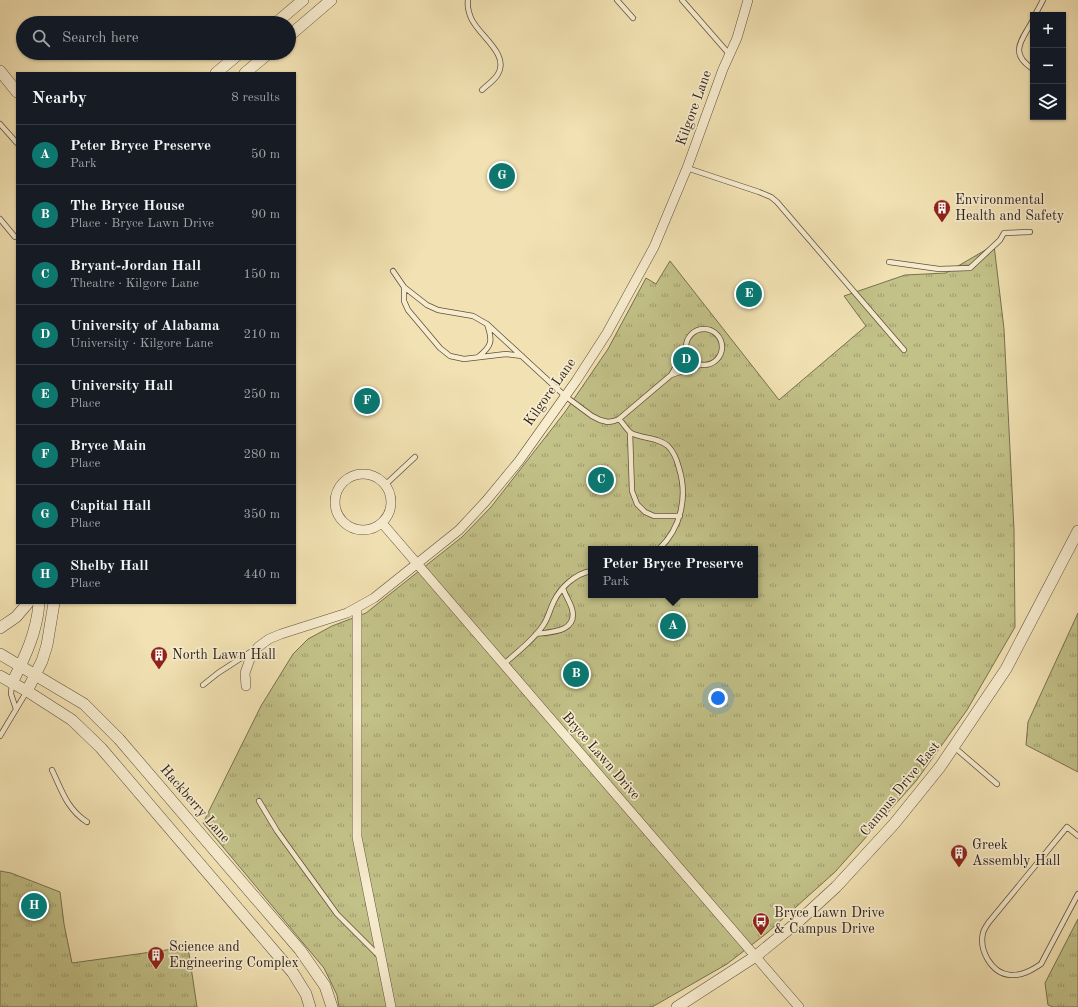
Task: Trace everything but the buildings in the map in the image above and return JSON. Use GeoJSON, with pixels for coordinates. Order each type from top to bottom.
{"type":"FeatureCollection","features":[{"type":"Feature","properties":{"kind":"street"},"geometry":{"type":"LineString","coordinates":[[284,16],[303,0]]}},
{"type":"Feature","properties":{"kind":"street"},"geometry":{"type":"LineString","coordinates":[[296,30],[331,0]]}},
{"type":"Feature","properties":{"kind":"street","name":"Kilgore Lane"},"geometry":{"type":"LineString","coordinates":[[246,686],[245,673],[250,660],[258,647],[269,638],[347,614],[374,598],[459,530],[510,474],[607,334],[654,247],[687,168],[737,38],[748,0]]}},
{"type":"Feature","properties":{"kind":"street"},"geometry":{"type":"LineString","coordinates":[[217,72],[232,60]]}},
{"type":"Feature","properties":{"kind":"street"},"geometry":{"type":"LineString","coordinates":[[246,72],[261,60]]}},
{"type":"Feature","properties":{"kind":"street"},"geometry":{"type":"LineString","coordinates":[[0,71],[16,91]]}},
{"type":"Feature","properties":{"kind":"street"},"geometry":{"type":"LineString","coordinates":[[360,474],[369,475],[378,478],[385,485],[391,500],[387,516],[382,523],[374,528],[365,530],[355,529],[347,525],[340,518],[336,509],[338,491],[343,483],[351,477],[360,474]]}},
{"type":"Feature","properties":{"kind":"street","name":"Bryce Lawn Drive"},"geometry":{"type":"LineString","coordinates":[[382,523],[799,1007]]}},
{"type":"Feature","properties":{"kind":"street","name":"Campus Drive East"},"geometry":{"type":"LineString","coordinates":[[677,1007],[756,956],[800,920],[836,887],[894,824],[940,767],[1006,668],[1078,531]]}},
{"type":"Feature","properties":{"kind":"street"},"geometry":{"type":"LineString","coordinates":[[0,628],[16,617],[27,604]]}},
{"type":"Feature","properties":{"kind":"street"},"geometry":{"type":"LineString","coordinates":[[12,683],[27,653],[36,623],[39,604]]}},
{"type":"Feature","properties":{"kind":"street"},"geometry":{"type":"LineString","coordinates":[[27,690],[42,661],[54,604]]}},
{"type":"Feature","properties":{"kind":"street"},"geometry":{"type":"LineString","coordinates":[[357,608],[358,837],[391,1007]]}},
{"type":"Feature","properties":{"kind":"street","name":"Hackberry Lane"},"geometry":{"type":"LineString","coordinates":[[0,654],[84,704],[119,739],[300,950],[325,986],[332,1007]]}},
{"type":"Feature","properties":{"kind":"street"},"geometry":{"type":"LineString","coordinates":[[0,676],[27,690],[72,720],[100,748],[293,973],[306,994],[310,1007]]}},
{"type":"Feature","properties":{"kind":"lane"},"geometry":{"type":"LineString","coordinates":[[468,0],[471,18],[497,52],[500,61],[500,71],[498,75],[482,90]]}},
{"type":"Feature","properties":{"kind":"lane"},"geometry":{"type":"LineString","coordinates":[[617,0],[633,18]]}},
{"type":"Feature","properties":{"kind":"lane"},"geometry":{"type":"LineString","coordinates":[[682,0],[730,55]]}},
{"type":"Feature","properties":{"kind":"lane"},"geometry":{"type":"LineString","coordinates":[[1037,12],[1043,0]]}},
{"type":"Feature","properties":{"kind":"lane"},"geometry":{"type":"LineString","coordinates":[[1030,26],[1019,48],[1019,55],[1022,60],[1030,67]]}},
{"type":"Feature","properties":{"kind":"lane"},"geometry":{"type":"LineString","coordinates":[[0,124],[16,142]]}},
{"type":"Feature","properties":{"kind":"lane"},"geometry":{"type":"LineString","coordinates":[[687,168],[759,192],[771,197],[777,202],[904,350]]}},
{"type":"Feature","properties":{"kind":"lane"},"geometry":{"type":"LineString","coordinates":[[0,219],[16,237]]}},
{"type":"Feature","properties":{"kind":"lane"},"geometry":{"type":"LineString","coordinates":[[889,262],[939,269],[970,268],[1000,240],[1004,233],[1030,232]]}},
{"type":"Feature","properties":{"kind":"lane"},"geometry":{"type":"LineString","coordinates":[[393,270],[404,287],[427,305],[438,310],[473,316],[487,324],[565,396],[600,420],[610,422],[619,419],[671,375],[686,349],[689,338],[697,331],[702,329],[708,330],[718,335],[722,345],[720,356],[712,363],[671,375]]}},
{"type":"Feature","properties":{"kind":"lane"},"geometry":{"type":"LineString","coordinates":[[404,287],[404,301],[408,310],[440,348],[450,356],[464,359],[506,354],[522,356]]}},
{"type":"Feature","properties":{"kind":"lane"},"geometry":{"type":"LineString","coordinates":[[477,358],[490,344],[491,336],[487,324]]}},
{"type":"Feature","properties":{"kind":"lane"},"geometry":{"type":"LineString","coordinates":[[686,349],[691,359],[701,365]]}},
{"type":"Feature","properties":{"kind":"lane"},"geometry":{"type":"LineString","coordinates":[[619,419],[630,433],[632,491],[637,504],[644,512],[654,516],[680,516]]}},
{"type":"Feature","properties":{"kind":"lane"},"geometry":{"type":"LineString","coordinates":[[630,433],[657,440],[668,446],[676,457],[682,476],[684,491],[680,516],[674,532],[662,546]]}},
{"type":"Feature","properties":{"kind":"lane"},"geometry":{"type":"LineString","coordinates":[[385,485],[415,457]]}},
{"type":"Feature","properties":{"kind":"lane"},"geometry":{"type":"LineString","coordinates":[[504,664],[536,634],[544,624],[553,602],[562,588],[584,572],[588,571]]}},
{"type":"Feature","properties":{"kind":"lane"},"geometry":{"type":"LineString","coordinates":[[536,634],[557,631],[565,628],[570,623],[573,615],[572,607],[562,588]]}},
{"type":"Feature","properties":{"kind":"lane"},"geometry":{"type":"LineString","coordinates":[[203,685],[218,673],[258,647]]}},
{"type":"Feature","properties":{"kind":"lane"},"geometry":{"type":"LineString","coordinates":[[12,683],[11,694],[16,709]]}},
{"type":"Feature","properties":{"kind":"lane"},"geometry":{"type":"LineString","coordinates":[[0,736],[27,690]]}},
{"type":"Feature","properties":{"kind":"lane"},"geometry":{"type":"LineString","coordinates":[[954,747],[997,784]]}},
{"type":"Feature","properties":{"kind":"lane"},"geometry":{"type":"LineString","coordinates":[[52,770],[68,805],[74,813],[87,822]]}},
{"type":"Feature","properties":{"kind":"lane"},"geometry":{"type":"LineString","coordinates":[[259,801],[277,831],[336,914],[382,958]]}},
{"type":"Feature","properties":{"kind":"lane"},"geometry":{"type":"LineString","coordinates":[[1078,836],[1067,827],[989,922],[983,933],[983,946],[987,958],[993,966],[1000,972],[1010,975],[1022,974],[1031,971],[1042,964],[1078,894]]}},
{"type":"Feature","properties":{"kind":"green space"},"geometry":{"type":"Polygon","coordinates":[[[994,245],[1004,329],[1014,530],[1015,627],[967,710],[916,781],[835,872],[767,933],[727,964],[652,1007],[339,1007],[337,995],[324,968],[203,823],[261,706],[293,654],[308,639],[332,626],[366,613],[462,537],[491,507],[565,412],[608,349],[646,278],[656,284],[670,261],[779,400],[866,326],[844,296],[905,275],[946,273],[994,245]]]}},
{"type":"Feature","properties":{"kind":"green space"},"geometry":{"type":"Polygon","coordinates":[[[1078,613],[1078,772],[1026,745],[1028,722],[1078,613]]]}},
{"type":"Feature","properties":{"kind":"green space"},"geometry":{"type":"Polygon","coordinates":[[[0,871],[11,873],[60,892],[64,924],[72,963],[188,947],[197,1007],[0,1007],[0,871]]]}},
{"type":"Feature","properties":{"kind":"green space"},"geometry":{"type":"Polygon","coordinates":[[[1078,919],[1078,1007],[1053,1007],[1048,1005],[1045,983],[1078,919]]]}},
{"type":"Feature","properties":{"kind":"place","name":"Capital Hall"},"geometry":{"type":"Point","coordinates":[502,176]}},
{"type":"Feature","properties":{"kind":"place","name":"Environmental Health and Safety"},"geometry":{"type":"Point","coordinates":[942,223]}},
{"type":"Feature","properties":{"kind":"place","name":"University Hall"},"geometry":{"type":"Point","coordinates":[749,294]}},
{"type":"Feature","properties":{"kind":"place","name":"University of Alabama"},"geometry":{"type":"Point","coordinates":[686,360]}},
{"type":"Feature","properties":{"kind":"place","name":"Bryce Main"},"geometry":{"type":"Point","coordinates":[367,401]}},
{"type":"Feature","properties":{"kind":"place","name":"Bryant-Jordan Hall"},"geometry":{"type":"Point","coordinates":[601,480]}},
{"type":"Feature","properties":{"kind":"place","name":"Peter Bryce Preserve"},"geometry":{"type":"Point","coordinates":[673,626]}},
{"type":"Feature","properties":{"kind":"place","name":"North Lawn Hall"},"geometry":{"type":"Point","coordinates":[159,670]}},
{"type":"Feature","properties":{"kind":"place","name":"The Bryce House"},"geometry":{"type":"Point","coordinates":[576,674]}},
{"type":"Feature","properties":{"kind":"place","name":"Greek Assembly Hall"},"geometry":{"type":"Point","coordinates":[959,868]}},
{"type":"Feature","properties":{"kind":"place","name":"Shelby Hall"},"geometry":{"type":"Point","coordinates":[34,906]}},
{"type":"Feature","properties":{"kind":"place","name":"Bryce Lawn Drive & Campus Drive"},"geometry":{"type":"Point","coordinates":[761,936]}},
{"type":"Feature","properties":{"kind":"place","name":"Science and Engineering Complex"},"geometry":{"type":"Point","coordinates":[156,970]}}]}
